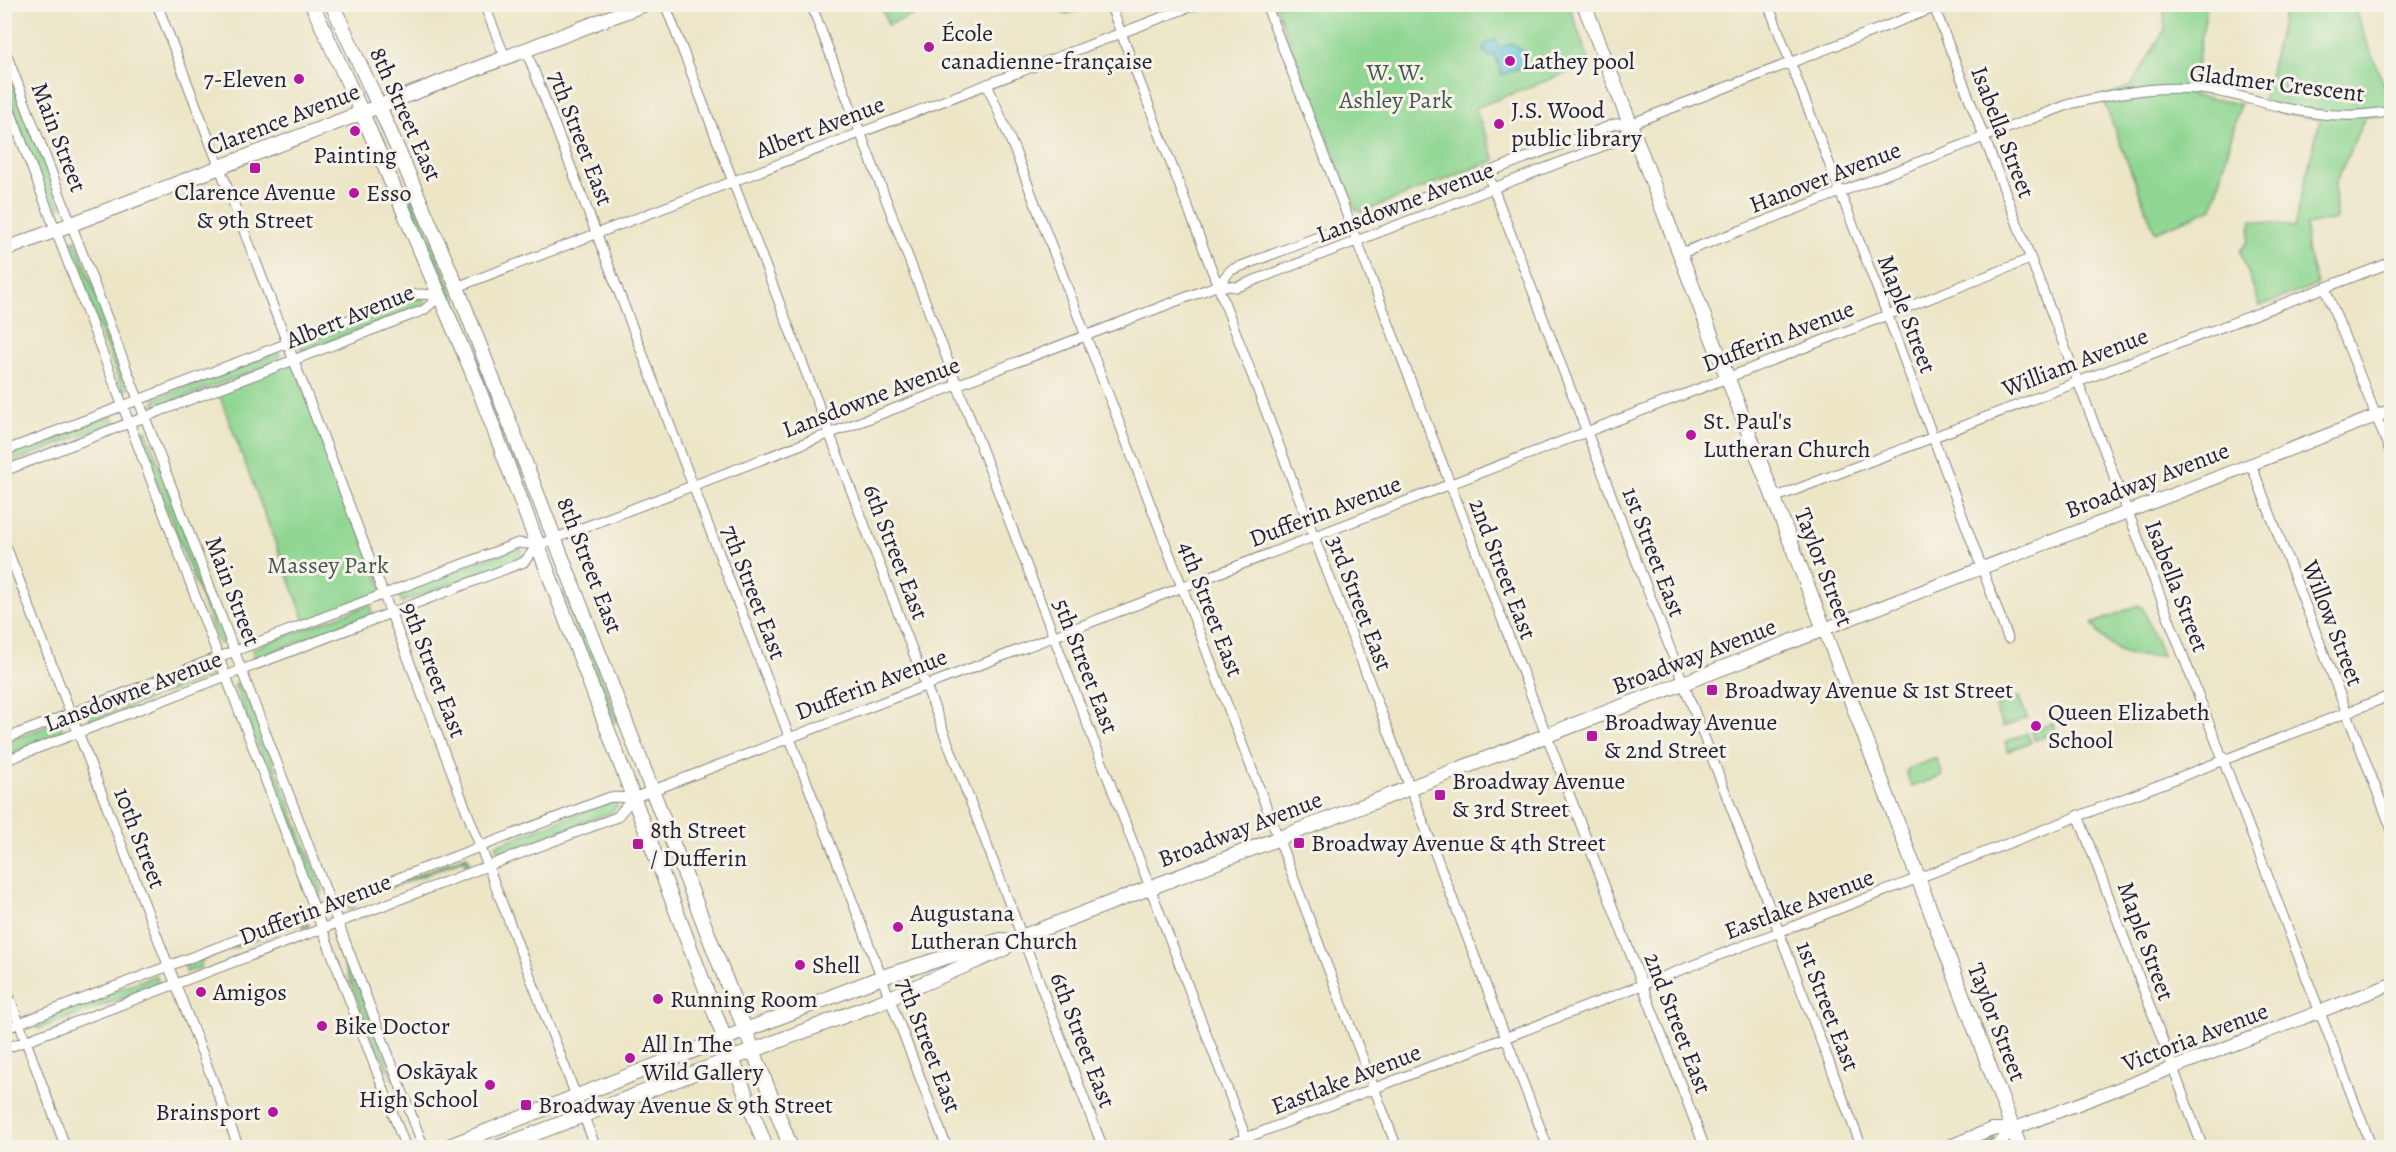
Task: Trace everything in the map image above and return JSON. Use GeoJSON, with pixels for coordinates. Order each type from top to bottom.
{"type":"FeatureCollection","features":[{"type":"Feature","properties":{"kind":"main road","name":"8th Street East"},"geometry":{"type":"LineString","coordinates":[[312,4],[362,112],[473,374],[766,1148]]}},
{"type":"Feature","properties":{"kind":"main road","name":"8th Street East"},"geometry":{"type":"LineString","coordinates":[[332,4],[380,106],[457,287],[791,1148]]}},
{"type":"Feature","properties":{"kind":"main road","name":"Taylor Street"},"geometry":{"type":"LineString","coordinates":[[1584,4],[1824,629]]}},
{"type":"Feature","properties":{"kind":"main road","name":"Clarence Avenue"},"geometry":{"type":"LineString","coordinates":[[4,250],[642,5]]}},
{"type":"Feature","properties":{"kind":"main road","name":"Broadway Avenue"},"geometry":{"type":"LineString","coordinates":[[444,1148],[882,977],[1001,940],[1017,938],[1824,629]]}},
{"type":"Feature","properties":{"kind":"main road","name":"Taylor Street"},"geometry":{"type":"LineString","coordinates":[[1851,700],[2020,1148]]}},
{"type":"Feature","properties":{"kind":"main road","name":"Broadway Avenue"},"geometry":{"type":"LineString","coordinates":[[497,1148],[890,998],[1004,949],[1017,938]]}},
{"type":"Feature","properties":{"kind":"street","name":"9th Street East"},"geometry":{"type":"LineString","coordinates":[[157,4],[596,1148]]}},
{"type":"Feature","properties":{"kind":"street"},"geometry":{"type":"LineString","coordinates":[[484,4],[505,57]]}},
{"type":"Feature","properties":{"kind":"street","name":"6th Street East"},"geometry":{"type":"LineString","coordinates":[[665,4],[926,684],[1017,938],[1103,1148]]}},
{"type":"Feature","properties":{"kind":"street","name":"5th Street East"},"geometry":{"type":"LineString","coordinates":[[812,4],[1250,1148]]}},
{"type":"Feature","properties":{"kind":"street","name":"3rd Street East"},"geometry":{"type":"LineString","coordinates":[[1110,4],[1548,1148]]}},
{"type":"Feature","properties":{"kind":"street","name":"Albert Avenue"},"geometry":{"type":"LineString","coordinates":[[457,287],[1197,4]]}},
{"type":"Feature","properties":{"kind":"street","name":"2nd Street East"},"geometry":{"type":"LineString","coordinates":[[1266,4],[1705,1148]]}},
{"type":"Feature","properties":{"kind":"street","name":"Maple Street"},"geometry":{"type":"LineString","coordinates":[[1768,4],[2008,638]]}},
{"type":"Feature","properties":{"kind":"street","name":"Lansdowne Avenue"},"geometry":{"type":"LineString","coordinates":[[1218,285],[1231,270],[1614,124],[1630,124],[1944,4]]}},
{"type":"Feature","properties":{"kind":"street","name":"Isabella Street"},"geometry":{"type":"LineString","coordinates":[[1934,6],[2372,1148]]}},
{"type":"Feature","properties":{"kind":"street","name":"Main Street"},"geometry":{"type":"LineString","coordinates":[[4,48],[424,1148]]}},
{"type":"Feature","properties":{"kind":"street","name":"7th Street East"},"geometry":{"type":"LineString","coordinates":[[526,50],[947,1148]]}},
{"type":"Feature","properties":{"kind":"street","name":"4th Street East"},"geometry":{"type":"LineString","coordinates":[[987,84],[1397,1148]]}},
{"type":"Feature","properties":{"kind":"street","name":"Gladmer Crescent"},"geometry":{"type":"LineString","coordinates":[[1984,137],[2070,104],[2125,92],[2197,89],[2331,115],[2365,116],[2391,111]]}},
{"type":"Feature","properties":{"kind":"street","name":"Main Street"},"geometry":{"type":"LineString","coordinates":[[4,95],[406,1148]]}},
{"type":"Feature","properties":{"kind":"street","name":"Lansdowne Avenue"},"geometry":{"type":"LineString","coordinates":[[4,739],[518,543],[538,545],[1218,285],[1237,287],[1621,140],[1630,124]]}},
{"type":"Feature","properties":{"kind":"street","name":"Hanover Avenue"},"geometry":{"type":"LineString","coordinates":[[1680,254],[1984,137]]}},
{"type":"Feature","properties":{"kind":"street","name":"1st Street East"},"geometry":{"type":"LineString","coordinates":[[1487,172],[1862,1148]]}},
{"type":"Feature","properties":{"kind":"street","name":"Dufferin Avenue"},"geometry":{"type":"LineString","coordinates":[[4,1029],[610,797],[633,798],[1727,378],[2030,259]]}},
{"type":"Feature","properties":{"kind":"street","name":"William Avenue"},"geometry":{"type":"LineString","coordinates":[[1773,498],[2391,262]]}},
{"type":"Feature","properties":{"kind":"street"},"geometry":{"type":"LineString","coordinates":[[2325,288],[2391,456]]}},
{"type":"Feature","properties":{"kind":"street","name":"Albert Avenue"},"geometry":{"type":"LineString","coordinates":[[4,451],[417,294],[441,295]]}},
{"type":"Feature","properties":{"kind":"street","name":"Albert Avenue"},"geometry":{"type":"LineString","coordinates":[[4,471],[424,310],[441,295]]}},
{"type":"Feature","properties":{"kind":"street","name":"Broadway Avenue"},"geometry":{"type":"LineString","coordinates":[[1824,629],[2391,410]]}},
{"type":"Feature","properties":{"kind":"street","name":"Willow Street"},"geometry":{"type":"LineString","coordinates":[[2251,464],[2391,830]]}},
{"type":"Feature","properties":{"kind":"street","name":"10th Street"},"geometry":{"type":"LineString","coordinates":[[4,542],[177,983],[239,1148]]}},
{"type":"Feature","properties":{"kind":"street","name":"Lansdowne Avenue"},"geometry":{"type":"LineString","coordinates":[[4,761],[524,562],[538,545]]}},
{"type":"Feature","properties":{"kind":"street","name":"Taylor Street"},"geometry":{"type":"LineString","coordinates":[[1824,629],[1851,700]]}},
{"type":"Feature","properties":{"kind":"street","name":"Eastlake Avenue"},"geometry":{"type":"LineString","coordinates":[[1220,1148],[2391,695]]}},
{"type":"Feature","properties":{"kind":"street","name":"Dufferin Avenue"},"geometry":{"type":"LineString","coordinates":[[4,1049],[617,817],[633,798]]}},
{"type":"Feature","properties":{"kind":"street","name":"Maple Street"},"geometry":{"type":"LineString","coordinates":[[2078,815],[2203,1148]]}},
{"type":"Feature","properties":{"kind":"street"},"geometry":{"type":"LineString","coordinates":[[4,983],[66,1148]]}},
{"type":"Feature","properties":{"kind":"street","name":"Victoria Avenue"},"geometry":{"type":"LineString","coordinates":[[1945,1148],[1992,1129],[2013,1129],[2391,984]]}},
{"type":"Feature","properties":{"kind":"street","name":"Victoria Avenue"},"geometry":{"type":"LineString","coordinates":[[1990,1148],[1999,1144],[2013,1129]]}},
{"type":"Feature","properties":{"kind":"green space"},"geometry":{"type":"Polygon","coordinates":[[[887,4],[940,5],[888,25],[881,6],[887,4]]]}},
{"type":"Feature","properties":{"kind":"green space"},"geometry":{"type":"Polygon","coordinates":[[[1057,4],[1080,5],[1081,9],[1067,14],[1055,7],[1057,4]]]}},
{"type":"Feature","properties":{"kind":"green space","name":"W. W. Ashley Park"},"geometry":{"type":"Polygon","coordinates":[[[1275,5],[1569,5],[1590,64],[1475,108],[1495,160],[1362,212],[1356,210],[1275,5]]]}},
{"type":"Feature","properties":{"kind":"green space"},"geometry":{"type":"Polygon","coordinates":[[[2163,5],[2207,5],[2192,95],[2240,104],[2213,208],[2155,232],[2102,97],[2131,86],[2165,29],[2163,5]]]}},
{"type":"Feature","properties":{"kind":"green space"},"geometry":{"type":"Polygon","coordinates":[[[2286,5],[2353,5],[2391,104],[2391,114],[2365,117],[2335,184],[2336,219],[2306,225],[2307,250],[2317,285],[2260,306],[2240,251],[2248,241],[2252,220],[2294,227],[2320,120],[2261,109],[2286,5]]]}},
{"type":"Feature","properties":{"kind":"green space"},"geometry":{"type":"Polygon","coordinates":[[[4,61],[61,208],[52,212],[5,86],[4,61]]]}},
{"type":"Feature","properties":{"kind":"green space"},"geometry":{"type":"Polygon","coordinates":[[[407,185],[426,226],[533,500],[520,481],[404,186],[407,185]]]}},
{"type":"Feature","properties":{"kind":"green space"},"geometry":{"type":"Polygon","coordinates":[[[76,240],[130,388],[124,392],[66,244],[76,240]]]}},
{"type":"Feature","properties":{"kind":"green space"},"geometry":{"type":"Polygon","coordinates":[[[421,297],[425,302],[423,306],[305,351],[300,349],[302,343],[421,297]]]}},
{"type":"Feature","properties":{"kind":"green space"},"geometry":{"type":"Polygon","coordinates":[[[279,353],[280,357],[277,362],[158,407],[155,406],[155,399],[279,353]]]}},
{"type":"Feature","properties":{"kind":"green space","name":"Massey Park"},"geometry":{"type":"Polygon","coordinates":[[[293,361],[384,594],[306,623],[217,389],[293,361]]]}},
{"type":"Feature","properties":{"kind":"green space"},"geometry":{"type":"Polygon","coordinates":[[[111,416],[114,423],[5,465],[5,457],[111,416]]]}},
{"type":"Feature","properties":{"kind":"green space"},"geometry":{"type":"Polygon","coordinates":[[[146,430],[226,641],[219,644],[138,434],[146,430]]]}},
{"type":"Feature","properties":{"kind":"green space"},"geometry":{"type":"Polygon","coordinates":[[[520,545],[524,557],[402,602],[399,593],[520,545]]]}},
{"type":"Feature","properties":{"kind":"green space"},"geometry":{"type":"Polygon","coordinates":[[[565,594],[584,632],[618,721],[615,722],[600,693],[563,595],[565,594]]]}},
{"type":"Feature","properties":{"kind":"green space"},"geometry":{"type":"Polygon","coordinates":[[[368,605],[371,606],[372,615],[254,658],[252,649],[368,605]]]}},
{"type":"Feature","properties":{"kind":"green space"},"geometry":{"type":"Polygon","coordinates":[[[2138,605],[2142,607],[2162,655],[2139,656],[2121,652],[2106,641],[2092,624],[2138,605]]]}},
{"type":"Feature","properties":{"kind":"green space"},"geometry":{"type":"Polygon","coordinates":[[[206,667],[210,676],[90,720],[89,712],[206,667]]]}},
{"type":"Feature","properties":{"kind":"green space"},"geometry":{"type":"Polygon","coordinates":[[[242,682],[323,892],[317,895],[314,894],[235,686],[242,682]]]}},
{"type":"Feature","properties":{"kind":"green space"},"geometry":{"type":"Polygon","coordinates":[[[2019,697],[2027,718],[2003,727],[1995,707],[2019,697]]]}},
{"type":"Feature","properties":{"kind":"green space"},"geometry":{"type":"Polygon","coordinates":[[[58,722],[63,734],[5,756],[5,742],[58,722]]]}},
{"type":"Feature","properties":{"kind":"green space"},"geometry":{"type":"Polygon","coordinates":[[[2053,723],[2056,732],[2035,740],[2031,731],[2053,723]]]}},
{"type":"Feature","properties":{"kind":"green space"},"geometry":{"type":"Polygon","coordinates":[[[2027,733],[2031,742],[2008,751],[2005,742],[2027,733]]]}},
{"type":"Feature","properties":{"kind":"green space"},"geometry":{"type":"Polygon","coordinates":[[[1936,758],[1943,775],[1912,787],[1906,772],[1908,769],[1936,758]]]}},
{"type":"Feature","properties":{"kind":"green space"},"geometry":{"type":"Polygon","coordinates":[[[611,801],[616,802],[617,806],[612,812],[499,853],[496,845],[611,801]]]}},
{"type":"Feature","properties":{"kind":"green space"},"geometry":{"type":"Polygon","coordinates":[[[467,856],[470,865],[465,864],[466,859],[357,901],[353,910],[349,910],[347,902],[467,856]]]}},
{"type":"Feature","properties":{"kind":"green space"},"geometry":{"type":"Polygon","coordinates":[[[305,918],[309,927],[303,928],[303,922],[202,960],[200,968],[186,972],[185,964],[305,918]]]}},
{"type":"Feature","properties":{"kind":"green space"},"geometry":{"type":"Polygon","coordinates":[[[337,933],[394,1079],[373,1041],[333,936],[337,933]]]}},
{"type":"Feature","properties":{"kind":"green space"},"geometry":{"type":"Polygon","coordinates":[[[156,975],[159,985],[38,1029],[35,1021],[156,975]]]}},
{"type":"Feature","properties":{"kind":"green space"},"geometry":{"type":"Polygon","coordinates":[[[1993,1135],[1995,1142],[1981,1147],[1958,1148],[1993,1135]]]}},
{"type":"Feature","properties":{"kind":"water","name":"Lathey pool"},"geometry":{"type":"Polygon","coordinates":[[[1496,39],[1499,48],[1512,43],[1524,52],[1522,67],[1502,75],[1495,55],[1489,56],[1483,51],[1484,45],[1496,39]]]}},
{"type":"Feature","properties":{"kind":"place","name":"École canadienne-française"},"geometry":{"type":"Point","coordinates":[929,47]}},
{"type":"Feature","properties":{"kind":"place","name":"Lathey pool"},"geometry":{"type":"Point","coordinates":[1510,61]}},
{"type":"Feature","properties":{"kind":"place","name":"7-Eleven"},"geometry":{"type":"Point","coordinates":[299,79]}},
{"type":"Feature","properties":{"kind":"place","name":"J.S. Wood public library"},"geometry":{"type":"Point","coordinates":[1499,124]}},
{"type":"Feature","properties":{"kind":"place","name":"Painting"},"geometry":{"type":"Point","coordinates":[355,131]}},
{"type":"Feature","properties":{"kind":"place","name":"Clarence Avenue & 9th Street"},"geometry":{"type":"Point","coordinates":[255,168]}},
{"type":"Feature","properties":{"kind":"place","name":"Esso"},"geometry":{"type":"Point","coordinates":[354,193]}},
{"type":"Feature","properties":{"kind":"place","name":"St. Paul's Lutheran Church"},"geometry":{"type":"Point","coordinates":[1691,435]}},
{"type":"Feature","properties":{"kind":"place","name":"Broadway Avenue & 1st Street"},"geometry":{"type":"Point","coordinates":[1712,690]}},
{"type":"Feature","properties":{"kind":"place","name":"Queen Elizabeth School"},"geometry":{"type":"Point","coordinates":[2036,726]}},
{"type":"Feature","properties":{"kind":"place","name":"Broadway Avenue & 2nd Street"},"geometry":{"type":"Point","coordinates":[1592,736]}},
{"type":"Feature","properties":{"kind":"place","name":"Broadway Avenue & 3rd Street"},"geometry":{"type":"Point","coordinates":[1440,795]}},
{"type":"Feature","properties":{"kind":"place","name":"Broadway Avenue & 4th Street"},"geometry":{"type":"Point","coordinates":[1299,843]}},
{"type":"Feature","properties":{"kind":"place","name":"8th Street / Dufferin"},"geometry":{"type":"Point","coordinates":[638,844]}},
{"type":"Feature","properties":{"kind":"place","name":"Augustana Lutheran Church"},"geometry":{"type":"Point","coordinates":[898,927]}},
{"type":"Feature","properties":{"kind":"place","name":"Shell"},"geometry":{"type":"Point","coordinates":[800,965]}},
{"type":"Feature","properties":{"kind":"place","name":"Amigos"},"geometry":{"type":"Point","coordinates":[201,992]}},
{"type":"Feature","properties":{"kind":"place","name":"Running Room"},"geometry":{"type":"Point","coordinates":[658,999]}},
{"type":"Feature","properties":{"kind":"place","name":"Bike Doctor"},"geometry":{"type":"Point","coordinates":[322,1026]}},
{"type":"Feature","properties":{"kind":"place","name":"All In The Wild Gallery"},"geometry":{"type":"Point","coordinates":[630,1058]}},
{"type":"Feature","properties":{"kind":"place","name":"Oskāyak High School"},"geometry":{"type":"Point","coordinates":[490,1085]}},
{"type":"Feature","properties":{"kind":"place","name":"Broadway Avenue & 9th Street"},"geometry":{"type":"Point","coordinates":[526,1105]}},
{"type":"Feature","properties":{"kind":"place","name":"Brainsport"},"geometry":{"type":"Point","coordinates":[273,1112]}}]}
